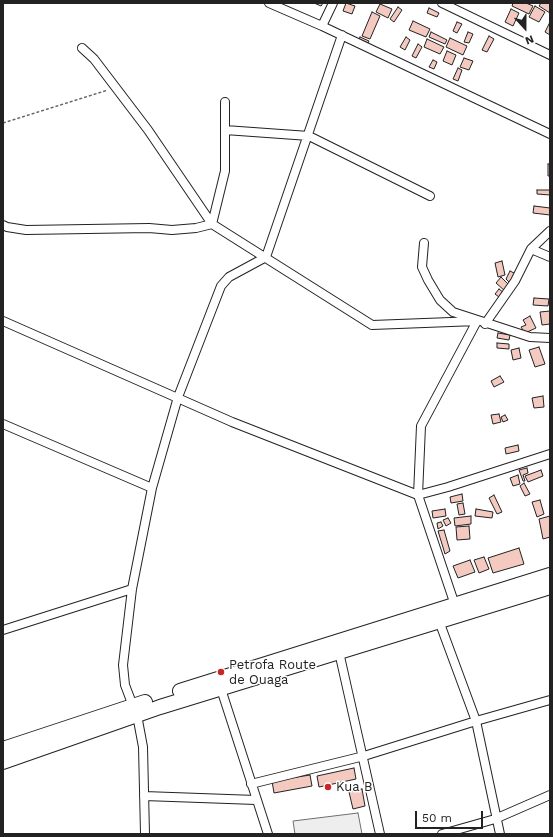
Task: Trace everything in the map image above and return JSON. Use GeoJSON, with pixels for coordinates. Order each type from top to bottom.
{"type":"FeatureCollection","features":[{"type":"Feature","properties":{"kind":"highway"},"geometry":{"type":"LineString","coordinates":[[3,749],[191,693],[455,605],[548,583]]}},
{"type":"Feature","properties":{"kind":"highway"},"geometry":{"type":"LineString","coordinates":[[191,693],[221,689],[439,621],[548,583]]}},
{"type":"Feature","properties":{"kind":"highway"},"geometry":{"type":"LineString","coordinates":[[3,762],[135,710]]}},
{"type":"Feature","properties":{"kind":"street"},"geometry":{"type":"LineString","coordinates":[[269,3],[342,35],[550,134]]}},
{"type":"Feature","properties":{"kind":"street"},"geometry":{"type":"LineString","coordinates":[[322,26],[333,3]]}},
{"type":"Feature","properties":{"kind":"street"},"geometry":{"type":"LineString","coordinates":[[442,3],[550,54]]}},
{"type":"Feature","properties":{"kind":"street"},"geometry":{"type":"LineString","coordinates":[[145,834],[143,747],[135,710],[125,685],[123,665],[132,589],[152,488],[178,397],[221,286],[229,277],[266,257],[309,136],[342,35]]}},
{"type":"Feature","properties":{"kind":"street"},"geometry":{"type":"LineString","coordinates":[[82,48],[94,59],[148,130],[212,224],[372,325],[481,323]]}},
{"type":"Feature","properties":{"kind":"street"},"geometry":{"type":"LineString","coordinates":[[212,224],[225,171],[225,102]]}},
{"type":"Feature","properties":{"kind":"street"},"geometry":{"type":"LineString","coordinates":[[225,130],[309,136],[430,196]]}},
{"type":"Feature","properties":{"kind":"street"},"geometry":{"type":"LineString","coordinates":[[3,225],[26,230],[150,228],[172,230],[196,228],[212,224]]}},
{"type":"Feature","properties":{"kind":"street"},"geometry":{"type":"LineString","coordinates":[[455,605],[418,495],[421,426],[481,323],[515,281],[531,249],[550,231]]}},
{"type":"Feature","properties":{"kind":"street"},"geometry":{"type":"LineString","coordinates":[[424,244],[422,267],[440,300],[453,312],[481,323],[530,337],[550,338]]}},
{"type":"Feature","properties":{"kind":"street"},"geometry":{"type":"LineString","coordinates":[[531,249],[550,257]]}},
{"type":"Feature","properties":{"kind":"street"},"geometry":{"type":"LineString","coordinates":[[3,321],[232,422],[418,495],[448,487],[550,454]]}},
{"type":"Feature","properties":{"kind":"street"},"geometry":{"type":"LineString","coordinates":[[3,424],[152,488]]}},
{"type":"Feature","properties":{"kind":"street"},"geometry":{"type":"LineString","coordinates":[[3,630],[132,589]]}},
{"type":"Feature","properties":{"kind":"street"},"geometry":{"type":"LineString","coordinates":[[439,621],[476,721],[500,834]]}},
{"type":"Feature","properties":{"kind":"street"},"geometry":{"type":"LineString","coordinates":[[339,652],[364,756],[380,834]]}},
{"type":"Feature","properties":{"kind":"street"},"geometry":{"type":"LineString","coordinates":[[221,689],[268,834]]}},
{"type":"Feature","properties":{"kind":"street"},"geometry":{"type":"LineString","coordinates":[[251,784],[364,756],[476,721],[550,700]]}},
{"type":"Feature","properties":{"kind":"street"},"geometry":{"type":"LineString","coordinates":[[442,834],[496,819],[550,795]]}},
{"type":"Feature","properties":{"kind":"street"},"geometry":{"type":"LineString","coordinates":[[144,796],[256,800]]}},
{"type":"Feature","properties":{"kind":"path"},"geometry":{"type":"LineString","coordinates":[[3,123],[116,87]]}},
{"type":"Feature","properties":{"kind":"shaded area"},"geometry":{"type":"Polygon","coordinates":[[[358,813],[362,834],[295,834],[293,821],[358,813]]]}},
{"type":"Feature","properties":{"kind":"building"},"geometry":{"type":"Polygon","coordinates":[[[314,3],[323,3],[321,6],[314,3]]]}},
{"type":"Feature","properties":{"kind":"building"},"geometry":{"type":"Polygon","coordinates":[[[346,3],[355,6],[352,14],[343,11],[346,3]]]}},
{"type":"Feature","properties":{"kind":"building"},"geometry":{"type":"Polygon","coordinates":[[[513,3],[526,3],[533,6],[529,14],[512,6],[513,3]]]}},
{"type":"Feature","properties":{"kind":"building"},"geometry":{"type":"Polygon","coordinates":[[[541,3],[550,3],[550,13],[539,6],[541,3]]]}},
{"type":"Feature","properties":{"kind":"building"},"geometry":{"type":"Polygon","coordinates":[[[380,4],[392,9],[388,18],[376,12],[380,4]]]}},
{"type":"Feature","properties":{"kind":"building"},"geometry":{"type":"Polygon","coordinates":[[[535,6],[545,12],[539,22],[529,17],[535,6]]]}},
{"type":"Feature","properties":{"kind":"building"},"geometry":{"type":"Polygon","coordinates":[[[398,7],[402,10],[394,22],[390,19],[398,7]]]}},
{"type":"Feature","properties":{"kind":"building"},"geometry":{"type":"Polygon","coordinates":[[[429,8],[439,13],[437,17],[427,13],[429,8]]]}},
{"type":"Feature","properties":{"kind":"building"},"geometry":{"type":"Polygon","coordinates":[[[511,9],[519,13],[513,26],[505,22],[511,9]]]}},
{"type":"Feature","properties":{"kind":"building"},"geometry":{"type":"Polygon","coordinates":[[[372,12],[380,16],[370,39],[362,36],[372,12]]]}},
{"type":"Feature","properties":{"kind":"building"},"geometry":{"type":"Polygon","coordinates":[[[413,21],[430,29],[426,37],[409,30],[413,21]]]}},
{"type":"Feature","properties":{"kind":"building"},"geometry":{"type":"Polygon","coordinates":[[[457,22],[462,24],[457,33],[453,31],[457,22]]]}},
{"type":"Feature","properties":{"kind":"building"},"geometry":{"type":"Polygon","coordinates":[[[550,22],[550,35],[545,32],[550,22]]]}},
{"type":"Feature","properties":{"kind":"building"},"geometry":{"type":"Polygon","coordinates":[[[431,32],[447,40],[445,44],[429,37],[431,32]]]}},
{"type":"Feature","properties":{"kind":"building"},"geometry":{"type":"Polygon","coordinates":[[[468,32],[473,34],[469,43],[464,42],[468,32]]]}},
{"type":"Feature","properties":{"kind":"building"},"geometry":{"type":"Polygon","coordinates":[[[489,36],[494,39],[487,52],[482,50],[489,36]]]}},
{"type":"Feature","properties":{"kind":"building"},"geometry":{"type":"Polygon","coordinates":[[[360,37],[369,41],[368,43],[359,39],[360,37]]]}},
{"type":"Feature","properties":{"kind":"building"},"geometry":{"type":"Polygon","coordinates":[[[406,37],[410,40],[405,50],[400,47],[406,37]]]}},
{"type":"Feature","properties":{"kind":"building"},"geometry":{"type":"Polygon","coordinates":[[[450,38],[467,46],[463,55],[446,47],[450,38]]]}},
{"type":"Feature","properties":{"kind":"building"},"geometry":{"type":"Polygon","coordinates":[[[427,39],[444,47],[440,54],[424,47],[427,39]]]}},
{"type":"Feature","properties":{"kind":"building"},"geometry":{"type":"Polygon","coordinates":[[[418,44],[422,47],[416,58],[412,56],[418,44]]]}},
{"type":"Feature","properties":{"kind":"building"},"geometry":{"type":"Polygon","coordinates":[[[447,51],[456,55],[452,65],[443,61],[447,51]]]}},
{"type":"Feature","properties":{"kind":"building"},"geometry":{"type":"Polygon","coordinates":[[[464,58],[473,61],[469,70],[460,67],[464,58]]]}},
{"type":"Feature","properties":{"kind":"building"},"geometry":{"type":"Polygon","coordinates":[[[433,60],[437,62],[434,69],[429,67],[433,60]]]}},
{"type":"Feature","properties":{"kind":"building"},"geometry":{"type":"Polygon","coordinates":[[[458,68],[462,70],[458,81],[453,79],[458,68]]]}},
{"type":"Feature","properties":{"kind":"building"},"geometry":{"type":"Polygon","coordinates":[[[548,164],[550,164],[550,176],[548,176],[548,164]]]}},
{"type":"Feature","properties":{"kind":"building"},"geometry":{"type":"Polygon","coordinates":[[[537,190],[550,190],[550,195],[537,194],[537,190]]]}},
{"type":"Feature","properties":{"kind":"building"},"geometry":{"type":"Polygon","coordinates":[[[534,206],[550,208],[550,215],[533,213],[534,206]]]}},
{"type":"Feature","properties":{"kind":"building"},"geometry":{"type":"Polygon","coordinates":[[[502,261],[505,275],[498,277],[495,263],[502,261]]]}},
{"type":"Feature","properties":{"kind":"building"},"geometry":{"type":"Polygon","coordinates":[[[510,271],[516,274],[511,284],[506,279],[510,271]]]}},
{"type":"Feature","properties":{"kind":"building"},"geometry":{"type":"Polygon","coordinates":[[[501,277],[510,286],[505,291],[496,283],[501,277]]]}},
{"type":"Feature","properties":{"kind":"building"},"geometry":{"type":"Polygon","coordinates":[[[499,289],[504,293],[499,297],[495,294],[499,289]]]}},
{"type":"Feature","properties":{"kind":"building"},"geometry":{"type":"Polygon","coordinates":[[[534,298],[549,299],[548,306],[533,305],[534,298]]]}},
{"type":"Feature","properties":{"kind":"building"},"geometry":{"type":"Polygon","coordinates":[[[550,311],[550,324],[542,325],[540,312],[550,311]]]}},
{"type":"Feature","properties":{"kind":"building"},"geometry":{"type":"Polygon","coordinates":[[[530,316],[536,328],[525,333],[521,327],[526,325],[523,320],[530,316]]]}},
{"type":"Feature","properties":{"kind":"building"},"geometry":{"type":"Polygon","coordinates":[[[498,333],[510,335],[509,340],[497,338],[498,333]]]}},
{"type":"Feature","properties":{"kind":"building"},"geometry":{"type":"Polygon","coordinates":[[[497,343],[509,344],[509,349],[497,348],[497,343]]]}},
{"type":"Feature","properties":{"kind":"building"},"geometry":{"type":"Polygon","coordinates":[[[539,347],[545,364],[535,367],[529,350],[539,347]]]}},
{"type":"Feature","properties":{"kind":"building"},"geometry":{"type":"Polygon","coordinates":[[[519,348],[521,358],[513,360],[511,350],[519,348]]]}},
{"type":"Feature","properties":{"kind":"building"},"geometry":{"type":"Polygon","coordinates":[[[500,376],[504,382],[494,387],[491,381],[500,376]]]}},
{"type":"Feature","properties":{"kind":"building"},"geometry":{"type":"Polygon","coordinates":[[[543,396],[544,407],[534,408],[532,398],[543,396]]]}},
{"type":"Feature","properties":{"kind":"building"},"geometry":{"type":"Polygon","coordinates":[[[499,414],[501,422],[493,424],[491,415],[499,414]]]}},
{"type":"Feature","properties":{"kind":"building"},"geometry":{"type":"Polygon","coordinates":[[[505,415],[508,420],[503,422],[501,417],[505,415]]]}},
{"type":"Feature","properties":{"kind":"building"},"geometry":{"type":"Polygon","coordinates":[[[518,445],[519,451],[506,454],[505,448],[518,445]]]}},
{"type":"Feature","properties":{"kind":"building"},"geometry":{"type":"Polygon","coordinates":[[[527,468],[528,473],[523,475],[525,481],[523,481],[519,470],[527,468]]]}},
{"type":"Feature","properties":{"kind":"building"},"geometry":{"type":"Polygon","coordinates":[[[541,470],[543,476],[528,482],[525,476],[541,470]]]}},
{"type":"Feature","properties":{"kind":"building"},"geometry":{"type":"Polygon","coordinates":[[[518,475],[520,484],[513,486],[510,478],[518,475]]]}},
{"type":"Feature","properties":{"kind":"building"},"geometry":{"type":"Polygon","coordinates":[[[524,483],[530,494],[525,496],[520,486],[524,483]]]}},
{"type":"Feature","properties":{"kind":"building"},"geometry":{"type":"Polygon","coordinates":[[[462,494],[463,501],[451,503],[450,497],[462,494]]]}},
{"type":"Feature","properties":{"kind":"building"},"geometry":{"type":"Polygon","coordinates":[[[494,495],[502,512],[497,514],[489,498],[494,495]]]}},
{"type":"Feature","properties":{"kind":"building"},"geometry":{"type":"Polygon","coordinates":[[[540,500],[544,514],[537,517],[532,502],[540,500]]]}},
{"type":"Feature","properties":{"kind":"building"},"geometry":{"type":"Polygon","coordinates":[[[463,503],[465,514],[459,515],[457,504],[463,503]]]}},
{"type":"Feature","properties":{"kind":"building"},"geometry":{"type":"Polygon","coordinates":[[[445,509],[446,516],[433,518],[432,511],[445,509]]]}},
{"type":"Feature","properties":{"kind":"building"},"geometry":{"type":"Polygon","coordinates":[[[476,509],[493,512],[492,518],[475,516],[476,509]]]}},
{"type":"Feature","properties":{"kind":"building"},"geometry":{"type":"Polygon","coordinates":[[[471,516],[471,524],[455,526],[454,518],[471,516]]]}},
{"type":"Feature","properties":{"kind":"building"},"geometry":{"type":"Polygon","coordinates":[[[550,516],[550,537],[543,539],[539,519],[550,516]]]}},
{"type":"Feature","properties":{"kind":"building"},"geometry":{"type":"Polygon","coordinates":[[[448,518],[451,523],[446,526],[443,520],[448,518]]]}},
{"type":"Feature","properties":{"kind":"building"},"geometry":{"type":"Polygon","coordinates":[[[441,522],[443,526],[438,529],[437,523],[441,522]]]}},
{"type":"Feature","properties":{"kind":"building"},"geometry":{"type":"Polygon","coordinates":[[[469,526],[470,539],[457,540],[456,527],[469,526]]]}},
{"type":"Feature","properties":{"kind":"building"},"geometry":{"type":"Polygon","coordinates":[[[444,530],[450,551],[445,554],[438,531],[444,530]]]}},
{"type":"Feature","properties":{"kind":"building"},"geometry":{"type":"Polygon","coordinates":[[[519,548],[524,564],[493,573],[488,558],[519,548]]]}},
{"type":"Feature","properties":{"kind":"building"},"geometry":{"type":"Polygon","coordinates":[[[484,557],[489,569],[479,573],[474,560],[484,557]]]}},
{"type":"Feature","properties":{"kind":"building"},"geometry":{"type":"Polygon","coordinates":[[[470,560],[475,572],[458,578],[453,566],[470,560]]]}},
{"type":"Feature","properties":{"kind":"building"},"geometry":{"type":"Polygon","coordinates":[[[354,768],[356,779],[319,787],[317,776],[354,768]]]}},
{"type":"Feature","properties":{"kind":"building"},"geometry":{"type":"Polygon","coordinates":[[[310,775],[312,786],[274,793],[272,781],[310,775]]]}},
{"type":"Feature","properties":{"kind":"building"},"geometry":{"type":"Polygon","coordinates":[[[362,789],[365,806],[353,809],[349,792],[362,789]]]}},
{"type":"Feature","properties":{"kind":"place","name":"Petrofa Route de Ouaga"},"geometry":{"type":"Point","coordinates":[221,672]}},
{"type":"Feature","properties":{"kind":"place","name":"Kua B"},"geometry":{"type":"Point","coordinates":[328,787]}}]}
